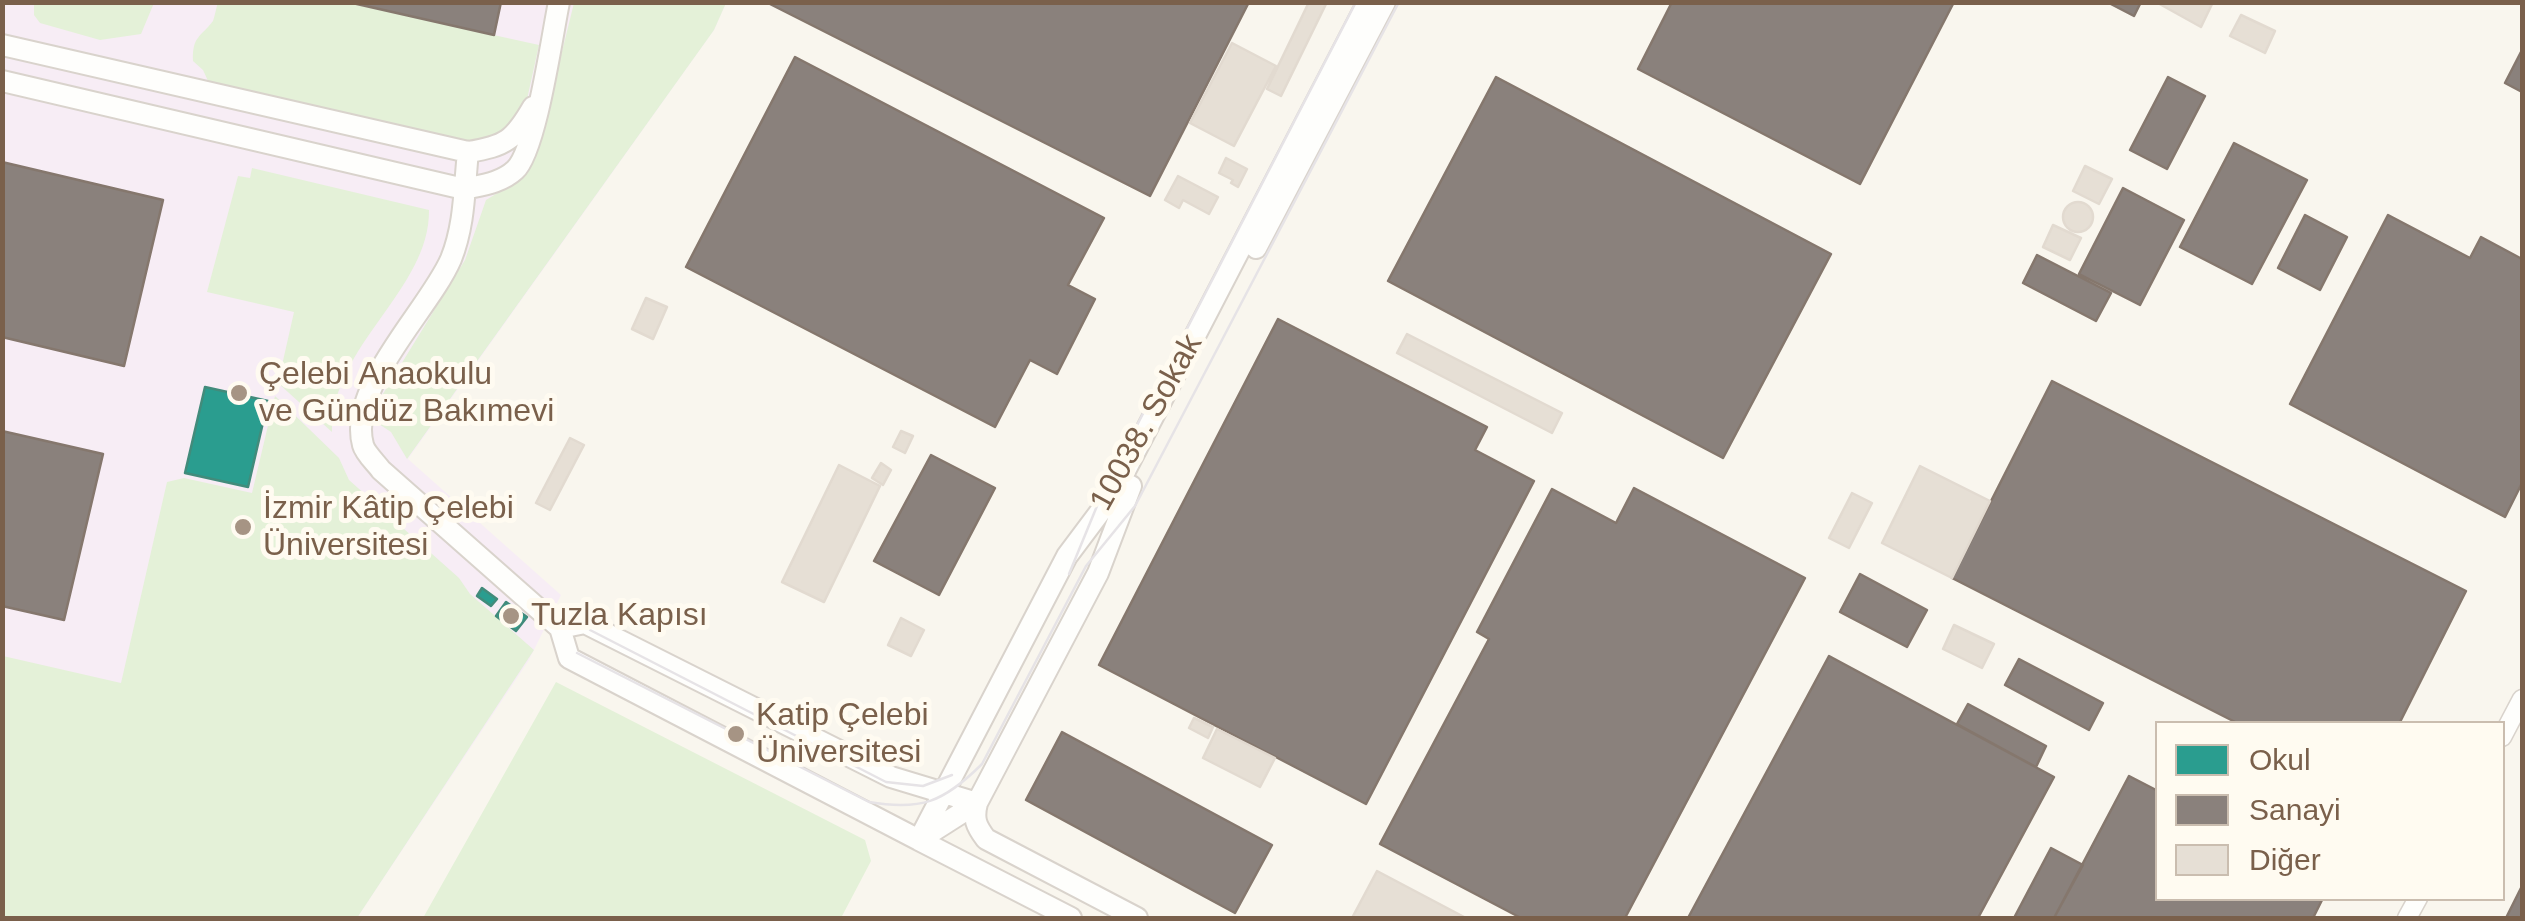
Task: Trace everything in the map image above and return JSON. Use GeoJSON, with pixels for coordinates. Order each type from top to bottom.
{"type":"FeatureCollection","features":[{"type":"Feature","properties":{"kind":"street"},"geometry":{"type":"LineString","coordinates":[[2,81],[464,189],[496,182],[516,170],[526,156],[534,134],[559,2]]}},
{"type":"Feature","properties":{"kind":"street","name":"10038. Sokak"},"geometry":{"type":"LineString","coordinates":[[919,840],[1067,556],[1112,496],[1368,2]]}},
{"type":"Feature","properties":{"kind":"street","name":"10038. Sokak"},"geometry":{"type":"LineString","coordinates":[[977,804],[1098,573],[1122,503],[1386,2]]}},
{"type":"Feature","properties":{"kind":"street"},"geometry":{"type":"LineString","coordinates":[[2,45],[468,152],[501,146],[512,138],[539,96]]}},
{"type":"Feature","properties":{"kind":"street"},"geometry":{"type":"LineString","coordinates":[[468,152],[463,225],[449,263],[376,380],[363,414],[363,446],[381,470],[560,628],[568,658],[1071,918]]}},
{"type":"Feature","properties":{"kind":"street"},"geometry":{"type":"LineString","coordinates":[[560,628],[585,622],[891,776],[977,804]]}},
{"type":"Feature","properties":{"kind":"street"},"geometry":{"type":"LineString","coordinates":[[2505,731],[2522,699]]}},
{"type":"Feature","properties":{"kind":"street"},"geometry":{"type":"LineString","coordinates":[[919,840],[977,804]]}},
{"type":"Feature","properties":{"kind":"street"},"geometry":{"type":"LineString","coordinates":[[977,804],[976,826],[986,839],[1137,918]]}},
{"type":"Feature","properties":{"kind":"shaded area","name":"İzmir Kâtip Çelebi Üniversitesi"},"geometry":{"type":"Polygon","coordinates":[[[2,3],[726,3],[714,30],[408,459],[561,595],[529,660],[357,918],[3,918],[2,3]]]}},
{"type":"Feature","properties":{"kind":"green space"},"geometry":{"type":"Polygon","coordinates":[[[34,2],[154,3],[141,34],[100,40],[40,23],[34,15],[34,2]]]}},
{"type":"Feature","properties":{"kind":"green space"},"geometry":{"type":"Polygon","coordinates":[[[218,2],[348,3],[539,45],[526,104],[511,131],[471,143],[209,83],[193,61],[193,53],[198,38],[213,21],[218,2]]]}},
{"type":"Feature","properties":{"kind":"green space"},"geometry":{"type":"Polygon","coordinates":[[[574,3],[726,3],[714,30],[407,459],[391,432],[376,422],[381,397],[465,260],[486,200],[522,178],[537,152],[574,3]]]}},
{"type":"Feature","properties":{"kind":"green space"},"geometry":{"type":"Polygon","coordinates":[[[252,168],[429,210],[425,239],[414,266],[347,372],[336,401],[332,432],[278,383],[294,312],[207,292],[238,176],[250,178],[252,168]]]}},
{"type":"Feature","properties":{"kind":"green space"},"geometry":{"type":"Polygon","coordinates":[[[275,396],[339,458],[349,480],[534,650],[357,918],[3,918],[3,656],[121,683],[167,482],[184,478],[252,493],[275,396]]]}},
{"type":"Feature","properties":{"kind":"green space"},"geometry":{"type":"Polygon","coordinates":[[[556,682],[865,840],[871,861],[841,918],[423,918],[556,682]]]}},
{"type":"Feature","properties":{"kind":"building: Okul"},"geometry":{"type":"Polygon","coordinates":[[[205,387],[268,401],[248,487],[185,473],[205,387]]]}},
{"type":"Feature","properties":{"kind":"building: Okul"},"geometry":{"type":"Polygon","coordinates":[[[482,588],[497,599],[491,606],[477,596],[482,588]]]}},
{"type":"Feature","properties":{"kind":"building: Okul","name":"Tuzla Kapısı"},"geometry":{"type":"Polygon","coordinates":[[[506,602],[527,617],[516,631],[496,616],[506,602]]]}},
{"type":"Feature","properties":{"kind":"building: Sanayi"},"geometry":{"type":"Polygon","coordinates":[[[348,2],[501,2],[494,35],[348,2]]]}},
{"type":"Feature","properties":{"kind":"building: Sanayi"},"geometry":{"type":"Polygon","coordinates":[[[766,2],[1249,2],[1150,196],[766,2]]]}},
{"type":"Feature","properties":{"kind":"building: Sanayi"},"geometry":{"type":"Polygon","coordinates":[[[1672,2],[1954,2],[1860,184],[1638,69],[1672,2]]]}},
{"type":"Feature","properties":{"kind":"building: Sanayi"},"geometry":{"type":"Polygon","coordinates":[[[2107,2],[2141,2],[2134,16],[2107,2]]]}},
{"type":"Feature","properties":{"kind":"building: Sanayi"},"geometry":{"type":"Polygon","coordinates":[[[2522,50],[2522,92],[2505,83],[2522,50]]]}},
{"type":"Feature","properties":{"kind":"building: Sanayi"},"geometry":{"type":"Polygon","coordinates":[[[795,57],[1104,218],[1068,285],[1095,299],[1057,374],[1030,360],[995,427],[686,267],[795,57]]]}},
{"type":"Feature","properties":{"kind":"building: Sanayi"},"geometry":{"type":"Polygon","coordinates":[[[1496,77],[1831,254],[1723,458],[1388,281],[1496,77]]]}},
{"type":"Feature","properties":{"kind":"building: Sanayi"},"geometry":{"type":"Polygon","coordinates":[[[2168,77],[2205,96],[2167,169],[2130,150],[2168,77]]]}},
{"type":"Feature","properties":{"kind":"building: Sanayi"},"geometry":{"type":"Polygon","coordinates":[[[2234,143],[2307,180],[2252,284],[2180,247],[2234,143]]]}},
{"type":"Feature","properties":{"kind":"building: Sanayi"},"geometry":{"type":"Polygon","coordinates":[[[2,162],[163,200],[124,366],[2,337],[2,162]]]}},
{"type":"Feature","properties":{"kind":"building: Sanayi"},"geometry":{"type":"Polygon","coordinates":[[[2123,188],[2184,220],[2140,305],[2079,274],[2123,188]]]}},
{"type":"Feature","properties":{"kind":"building: Sanayi"},"geometry":{"type":"Polygon","coordinates":[[[2305,215],[2347,237],[2320,290],[2278,268],[2305,215]]]}},
{"type":"Feature","properties":{"kind":"building: Sanayi"},"geometry":{"type":"Polygon","coordinates":[[[2388,215],[2470,258],[2481,237],[2522,259],[2522,483],[2505,517],[2290,404],[2388,215]]]}},
{"type":"Feature","properties":{"kind":"building: Sanayi"},"geometry":{"type":"Polygon","coordinates":[[[2037,255],[2111,293],[2096,321],[2023,283],[2037,255]]]}},
{"type":"Feature","properties":{"kind":"building: Sanayi"},"geometry":{"type":"Polygon","coordinates":[[[1278,319],[1487,427],[1475,450],[1534,481],[1366,804],[1099,665],[1278,319]]]}},
{"type":"Feature","properties":{"kind":"building: Sanayi"},"geometry":{"type":"Polygon","coordinates":[[[2052,381],[2466,591],[2401,721],[2233,721],[1952,578],[2052,381]]]}},
{"type":"Feature","properties":{"kind":"building: Sanayi"},"geometry":{"type":"Polygon","coordinates":[[[2,431],[103,454],[64,620],[2,606],[2,431]]]}},
{"type":"Feature","properties":{"kind":"building: Sanayi"},"geometry":{"type":"Polygon","coordinates":[[[931,455],[995,488],[939,595],[874,561],[931,455]]]}},
{"type":"Feature","properties":{"kind":"building: Sanayi"},"geometry":{"type":"Polygon","coordinates":[[[1634,488],[1805,578],[1625,918],[1521,918],[1380,844],[1489,639],[1477,632],[1552,489],[1616,523],[1634,488]]]}},
{"type":"Feature","properties":{"kind":"building: Sanayi"},"geometry":{"type":"Polygon","coordinates":[[[1860,574],[1927,610],[1907,647],[1840,612],[1860,574]]]}},
{"type":"Feature","properties":{"kind":"building: Sanayi"},"geometry":{"type":"Polygon","coordinates":[[[1829,656],[2054,777],[1978,918],[1688,918],[1829,656]]]}},
{"type":"Feature","properties":{"kind":"building: Sanayi"},"geometry":{"type":"Polygon","coordinates":[[[2019,659],[2103,703],[2089,730],[2005,685],[2019,659]]]}},
{"type":"Feature","properties":{"kind":"building: Sanayi"},"geometry":{"type":"Polygon","coordinates":[[[1968,704],[2046,746],[2036,767],[1957,724],[1968,704]]]}},
{"type":"Feature","properties":{"kind":"building: Sanayi"},"geometry":{"type":"Polygon","coordinates":[[[1062,732],[1272,845],[1235,913],[1026,800],[1062,732]]]}},
{"type":"Feature","properties":{"kind":"building: Sanayi"},"geometry":{"type":"Polygon","coordinates":[[[2129,776],[2155,789],[2155,901],[2322,901],[2313,918],[2054,918],[2129,776]]]}},
{"type":"Feature","properties":{"kind":"building: Sanayi"},"geometry":{"type":"Polygon","coordinates":[[[2051,848],[2083,865],[2054,918],[2014,918],[2051,848]]]}},
{"type":"Feature","properties":{"kind":"building: Sanayi"},"geometry":{"type":"Polygon","coordinates":[[[2522,886],[2522,918],[2506,918],[2522,886]]]}},
{"type":"Feature","properties":{"kind":"building: Diğer"},"geometry":{"type":"Polygon","coordinates":[[[1309,2],[1327,2],[1281,96],[1267,89],[1309,2]]]}},
{"type":"Feature","properties":{"kind":"building: Diğer"},"geometry":{"type":"Polygon","coordinates":[[[2156,2],[2213,2],[2201,27],[2156,2]]]}},
{"type":"Feature","properties":{"kind":"building: Diğer"},"geometry":{"type":"Polygon","coordinates":[[[2241,15],[2275,31],[2265,53],[2230,36],[2241,15]]]}},
{"type":"Feature","properties":{"kind":"building: Diğer"},"geometry":{"type":"Polygon","coordinates":[[[1232,43],[1276,66],[1234,146],[1190,123],[1232,43]]]}},
{"type":"Feature","properties":{"kind":"building: Diğer"},"geometry":{"type":"Polygon","coordinates":[[[1226,158],[1247,169],[1238,187],[1219,173],[1226,158]]]}},
{"type":"Feature","properties":{"kind":"building: Diğer"},"geometry":{"type":"Polygon","coordinates":[[[2085,166],[2112,179],[2099,204],[2073,191],[2085,166]]]}},
{"type":"Feature","properties":{"kind":"building: Diğer"},"geometry":{"type":"Polygon","coordinates":[[[1178,176],[1218,197],[1209,214],[1183,200],[1179,208],[1165,200],[1178,176]]]}},
{"type":"Feature","properties":{"kind":"building: Diğer"},"geometry":{"type":"Polygon","coordinates":[[[2078,202],[2089,206],[2093,217],[2089,228],[2078,232],[2067,228],[2063,217],[2067,206],[2078,202]]]}},
{"type":"Feature","properties":{"kind":"building: Diğer"},"geometry":{"type":"Polygon","coordinates":[[[2053,225],[2081,238],[2070,260],[2043,247],[2053,225]]]}},
{"type":"Feature","properties":{"kind":"building: Diğer"},"geometry":{"type":"Polygon","coordinates":[[[646,298],[667,307],[653,339],[632,329],[646,298]]]}},
{"type":"Feature","properties":{"kind":"building: Diğer"},"geometry":{"type":"Polygon","coordinates":[[[1407,334],[1562,413],[1552,433],[1397,353],[1407,334]]]}},
{"type":"Feature","properties":{"kind":"building: Diğer"},"geometry":{"type":"Polygon","coordinates":[[[901,431],[913,436],[905,453],[893,447],[901,431]]]}},
{"type":"Feature","properties":{"kind":"building: Diğer"},"geometry":{"type":"Polygon","coordinates":[[[570,438],[584,445],[550,510],[536,503],[570,438]]]}},
{"type":"Feature","properties":{"kind":"building: Diğer"},"geometry":{"type":"Polygon","coordinates":[[[881,463],[891,470],[883,485],[872,478],[881,463]]]}},
{"type":"Feature","properties":{"kind":"building: Diğer"},"geometry":{"type":"Polygon","coordinates":[[[839,465],[880,486],[824,602],[782,582],[839,465]]]}},
{"type":"Feature","properties":{"kind":"building: Diğer"},"geometry":{"type":"Polygon","coordinates":[[[1920,466],[1990,501],[1952,578],[1882,543],[1920,466]]]}},
{"type":"Feature","properties":{"kind":"building: Diğer"},"geometry":{"type":"Polygon","coordinates":[[[1852,493],[1872,503],[1849,548],[1829,538],[1852,493]]]}},
{"type":"Feature","properties":{"kind":"building: Diğer"},"geometry":{"type":"Polygon","coordinates":[[[901,618],[924,630],[911,656],[888,645],[901,618]]]}},
{"type":"Feature","properties":{"kind":"building: Diğer"},"geometry":{"type":"Polygon","coordinates":[[[1954,625],[1994,644],[1982,668],[1943,649],[1954,625]]]}},
{"type":"Feature","properties":{"kind":"building: Diğer"},"geometry":{"type":"Polygon","coordinates":[[[1194,718],[1213,727],[1208,738],[1189,728],[1194,718]]]}},
{"type":"Feature","properties":{"kind":"building: Diğer"},"geometry":{"type":"Polygon","coordinates":[[[1217,729],[1275,758],[1260,787],[1203,758],[1217,729]]]}},
{"type":"Feature","properties":{"kind":"building: Diğer"},"geometry":{"type":"Polygon","coordinates":[[[1377,871],[1466,918],[1352,918],[1377,871]]]}},
{"type":"Feature","properties":{"kind":"tram line"},"geometry":{"type":"LineString","coordinates":[[1069,574],[1104,489],[1356,2]]}},
{"type":"Feature","properties":{"kind":"tram line"},"geometry":{"type":"LineString","coordinates":[[577,653],[869,802],[918,804],[956,787],[982,764],[1086,566],[1135,506],[1399,2]]}},
{"type":"Feature","properties":{"kind":"tram line"},"geometry":{"type":"LineString","coordinates":[[590,630],[886,782],[923,786],[952,775]]}},
{"type":"Feature","properties":{"kind":"place","name":"Çelebi Anaokulu ve Gündüz Bakımevi"},"geometry":{"type":"Point","coordinates":[239,393]}},
{"type":"Feature","properties":{"kind":"place","name":"İzmir Kâtip Çelebi Üniversitesi"},"geometry":{"type":"Point","coordinates":[243,527]}},
{"type":"Feature","properties":{"kind":"place","name":"Tuzla Kapısı"},"geometry":{"type":"Point","coordinates":[511,616]}},
{"type":"Feature","properties":{"kind":"place","name":"Katip Çelebi Üniversitesi"},"geometry":{"type":"Point","coordinates":[736,734]}}]}
